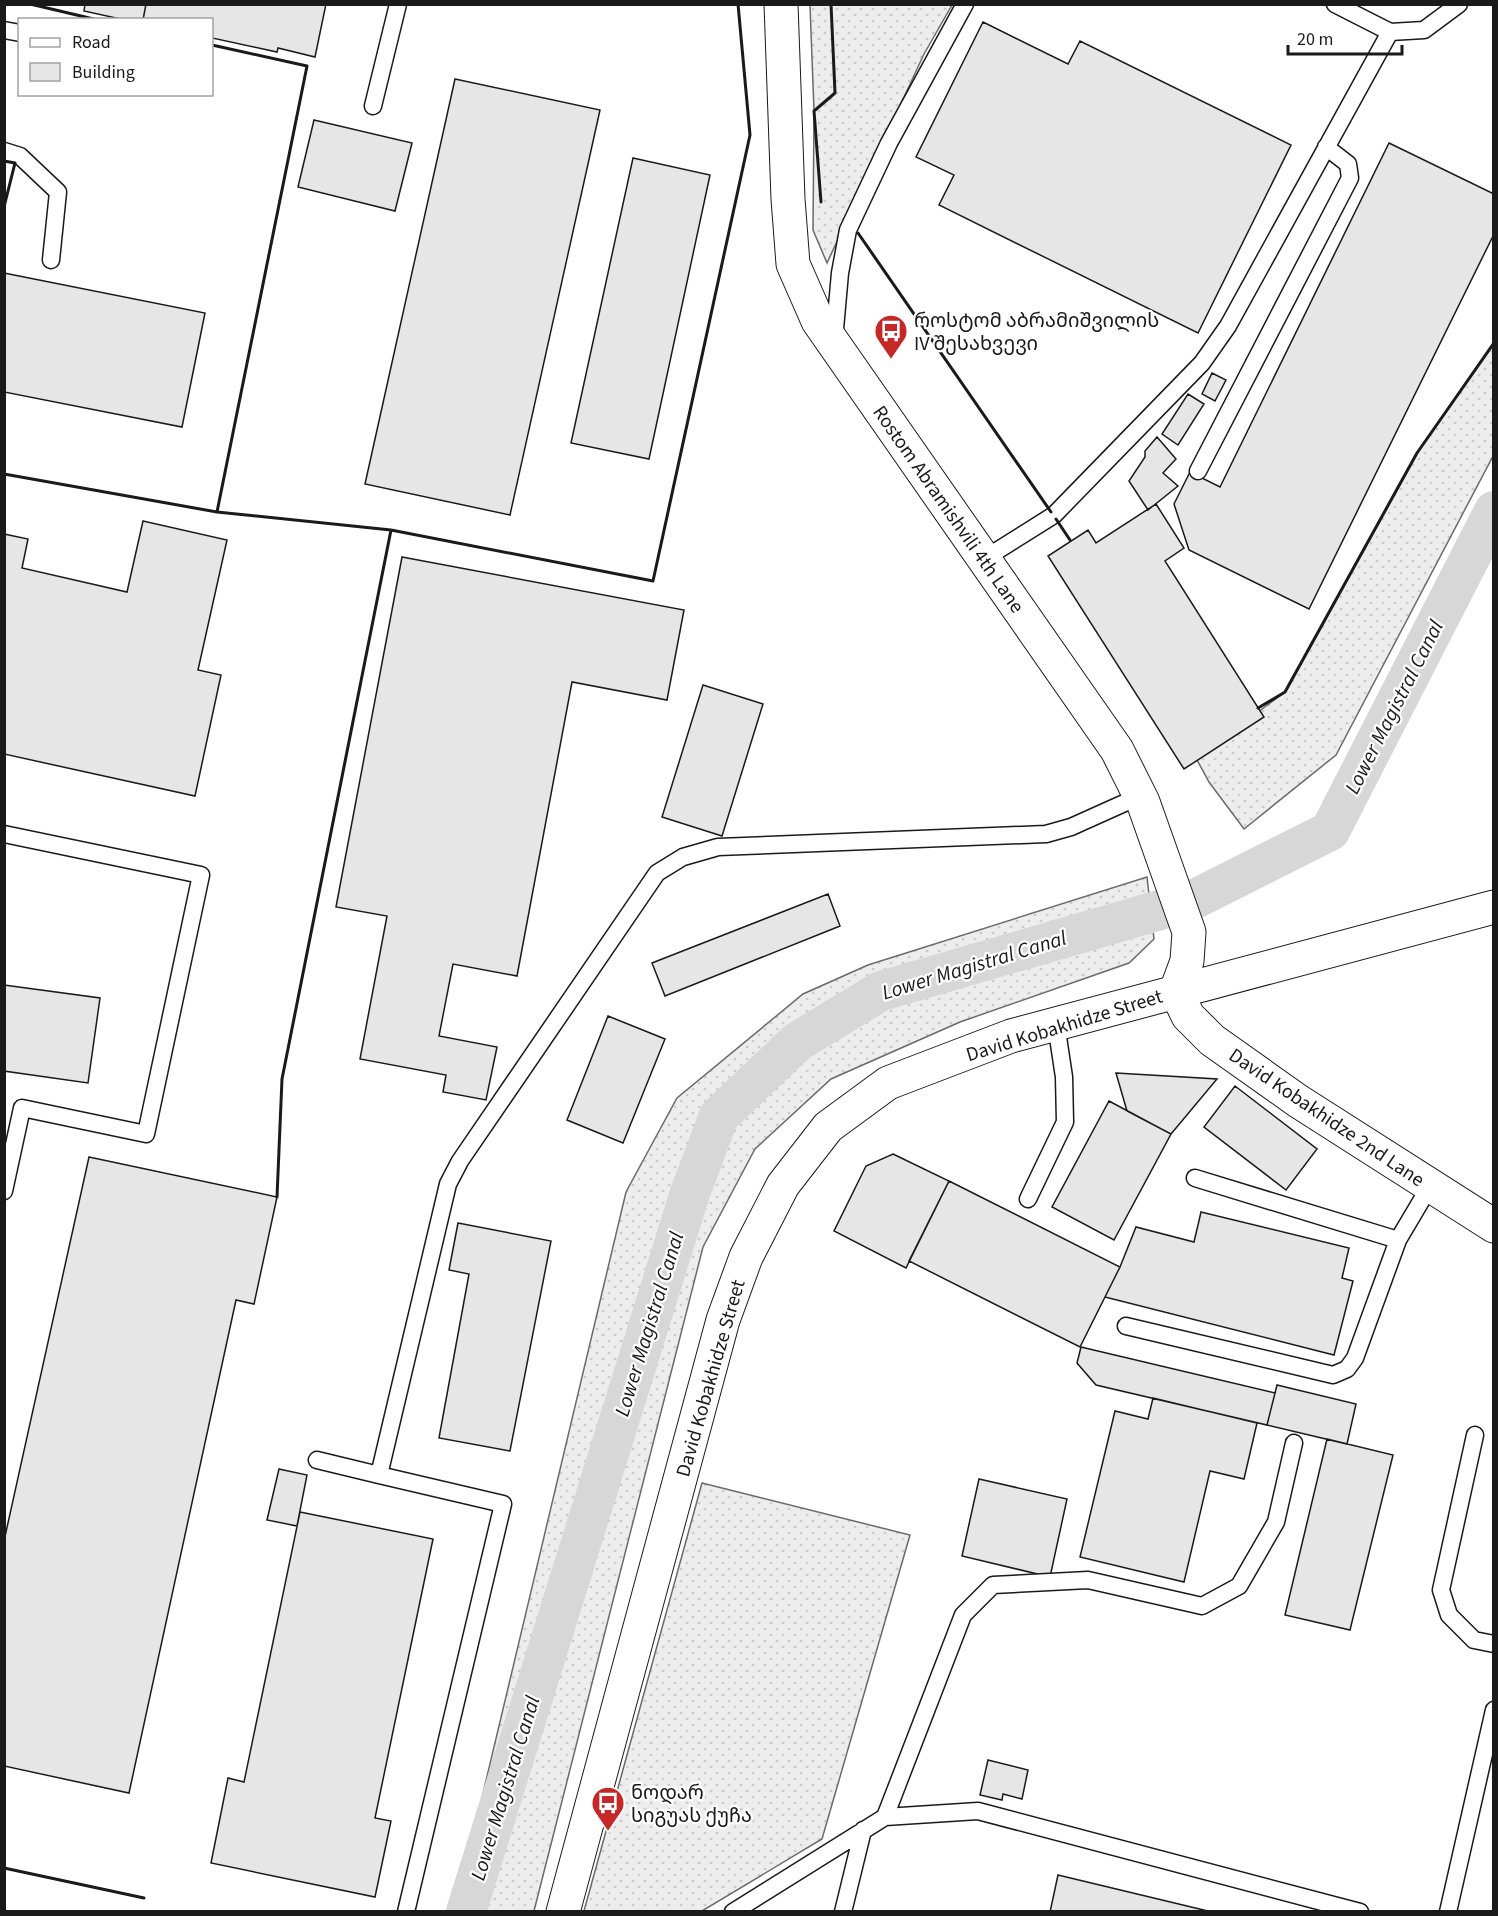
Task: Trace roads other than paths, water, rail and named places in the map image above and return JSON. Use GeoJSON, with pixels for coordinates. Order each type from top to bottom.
{"type":"FeatureCollection","features":[{"type":"Feature","properties":{"kind":"street","name":"Rostom Abramishvili 4th Lane"},"geometry":{"type":"LineString","coordinates":[[781,4],[788,199],[794,264],[818,321],[1117,750],[1140,796],[1189,932],[1187,961],[1176,991]]}},
{"type":"Feature","properties":{"kind":"street","name":"David Kobakhidze Street"},"geometry":{"type":"LineString","coordinates":[[563,1911],[723,1320],[746,1257],[783,1185],[828,1127],[888,1083],[1011,1036],[1494,907]]}},
{"type":"Feature","properties":{"kind":"street","name":"David Kobakhidze 2nd Lane"},"geometry":{"type":"LineString","coordinates":[[1176,991],[1188,1016],[1212,1040],[1298,1101],[1494,1226]]}},
{"type":"Feature","properties":{"kind":"lane"},"geometry":{"type":"LineString","coordinates":[[373,106],[398,4]]}},
{"type":"Feature","properties":{"kind":"lane"},"geometry":{"type":"LineString","coordinates":[[834,343],[840,273],[848,230],[889,143],[965,4]]}},
{"type":"Feature","properties":{"kind":"lane"},"geometry":{"type":"LineString","coordinates":[[1335,4],[1390,32],[1424,30],[1459,4]]}},
{"type":"Feature","properties":{"kind":"lane"},"geometry":{"type":"LineString","coordinates":[[984,559],[1054,515],[1202,363],[1228,326],[1390,32]]}},
{"type":"Feature","properties":{"kind":"lane"},"geometry":{"type":"LineString","coordinates":[[1198,471],[1350,178],[1348,164],[1326,147]]}},
{"type":"Feature","properties":{"kind":"lane"},"geometry":{"type":"LineString","coordinates":[[4,151],[20,156],[58,192],[51,260]]}},
{"type":"Feature","properties":{"kind":"lane"},"geometry":{"type":"LineString","coordinates":[[379,1475],[448,1184],[460,1161],[657,873],[683,857],[718,847],[1046,834],[1071,827],[1140,796]]}},
{"type":"Feature","properties":{"kind":"lane"},"geometry":{"type":"LineString","coordinates":[[4,834],[201,875],[147,1134],[22,1108],[4,1191]]}},
{"type":"Feature","properties":{"kind":"lane"},"geometry":{"type":"LineString","coordinates":[[1028,1199],[1065,1122],[1064,1077],[1056,1024]]}},
{"type":"Feature","properties":{"kind":"lane"},"geometry":{"type":"LineString","coordinates":[[1196,1178],[1398,1240]]}},
{"type":"Feature","properties":{"kind":"lane"},"geometry":{"type":"LineString","coordinates":[[1126,1326],[1333,1375],[1347,1370],[1355,1358],[1398,1240],[1430,1186]]}},
{"type":"Feature","properties":{"kind":"lane"},"geometry":{"type":"LineString","coordinates":[[1475,1435],[1441,1590],[1449,1615],[1474,1640],[1494,1644]]}},
{"type":"Feature","properties":{"kind":"lane"},"geometry":{"type":"LineString","coordinates":[[885,1817],[963,1615],[993,1585],[1088,1580],[1202,1606],[1239,1586],[1276,1522],[1294,1443]]}},
{"type":"Feature","properties":{"kind":"lane"},"geometry":{"type":"LineString","coordinates":[[317,1460],[503,1504],[406,1911]]}},
{"type":"Feature","properties":{"kind":"lane"},"geometry":{"type":"LineString","coordinates":[[1448,1911],[1494,1710]]}},
{"type":"Feature","properties":{"kind":"lane"},"geometry":{"type":"LineString","coordinates":[[733,1911],[885,1817],[978,1811],[1360,1911]]}},
{"type":"Feature","properties":{"kind":"lane"},"geometry":{"type":"LineString","coordinates":[[843,1911],[863,1830]]}},
{"type":"Feature","properties":{"kind":"waterway","name":"Lower Magistral Canal"},"geometry":{"type":"LineString","coordinates":[[466,1912],[690,1193],[719,1116],[797,1042],[881,991],[1191,901],[1330,831],[1494,511]]}},
{"type":"Feature","properties":{"kind":"place","name":"როსტომ აბრამიშვილის IV შესახვევი"},"geometry":{"type":"Point","coordinates":[891,360]}},
{"type":"Feature","properties":{"kind":"place","name":"ნოდარ სიგუას ქუჩა"},"geometry":{"type":"Point","coordinates":[608,1832]}}]}
